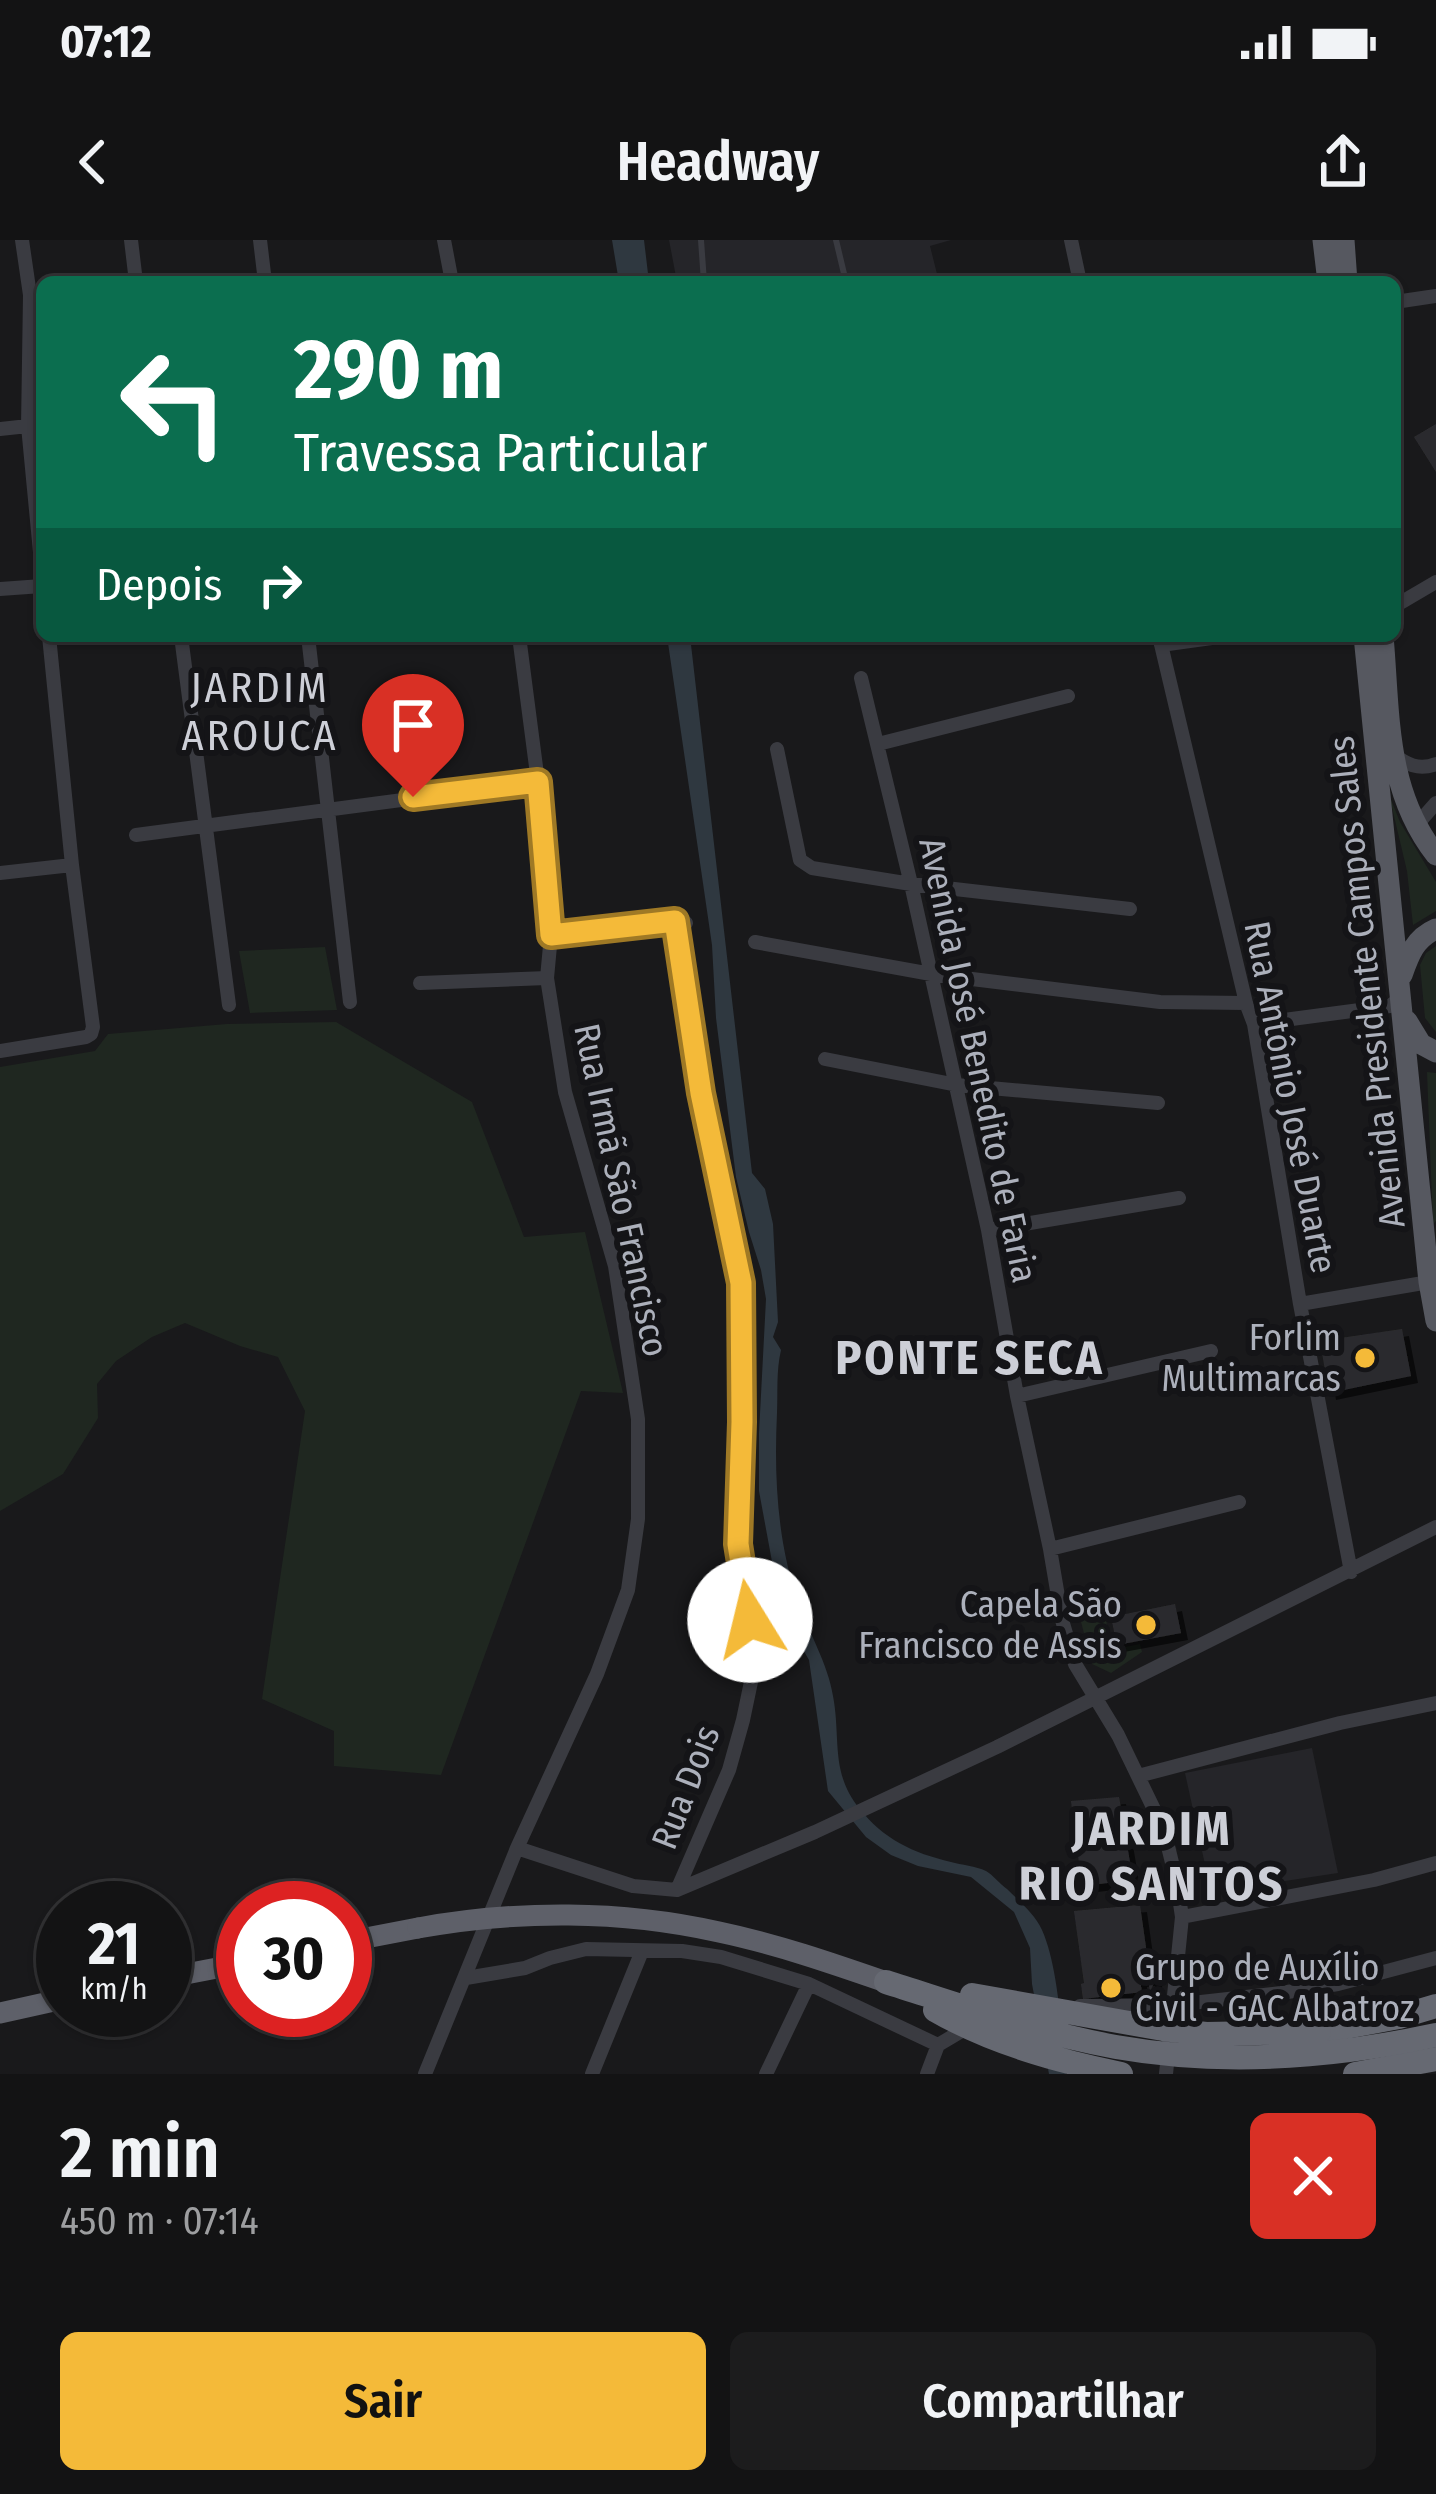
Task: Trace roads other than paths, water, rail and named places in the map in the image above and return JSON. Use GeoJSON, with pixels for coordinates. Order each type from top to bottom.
{"type":"FeatureCollection","features":[{"type":"Feature","properties":{"kind":"highway"},"geometry":{"type":"LineString","coordinates":[[372,1937],[506,1916],[662,1922],[767,1944],[1072,2038],[1169,2054],[1316,2056],[1436,2036]]}},
{"type":"Feature","properties":{"kind":"highway"},"geometry":{"type":"LineString","coordinates":[[886,1982],[1206,2034],[1318,2032],[1436,2006]]}},
{"type":"Feature","properties":{"kind":"highway"},"geometry":{"type":"LineString","coordinates":[[886,1982],[1003,2041],[1121,2074]]}},
{"type":"Feature","properties":{"kind":"highway"},"geometry":{"type":"LineString","coordinates":[[0,2013],[36,2005]]}},
{"type":"Feature","properties":{"kind":"highway"},"geometry":{"type":"LineString","coordinates":[[1355,2074],[1436,2059]]}},
{"type":"Feature","properties":{"kind":"main road"},"geometry":{"type":"LineString","coordinates":[[1323,240],[1327,276]]}},
{"type":"Feature","properties":{"kind":"main road"},"geometry":{"type":"LineString","coordinates":[[1344,240],[1347,276]]}},
{"type":"Feature","properties":{"kind":"main road","name":"Avenida Presidente Campos Sales"},"geometry":{"type":"LineString","coordinates":[[1365,642],[1436,1321]]}},
{"type":"Feature","properties":{"kind":"main road","name":"Avenida Presidente Campos Sales"},"geometry":{"type":"LineString","coordinates":[[1383,642],[1392,754],[1401,792],[1436,855]]}},
{"type":"Feature","properties":{"kind":"main road"},"geometry":{"type":"LineString","coordinates":[[1436,929],[1414,946],[1400,989],[1414,1036],[1436,1052]]}},
{"type":"Feature","properties":{"kind":"street"},"geometry":{"type":"LineString","coordinates":[[22,240],[30,295],[28,427],[36,491]]}},
{"type":"Feature","properties":{"kind":"street"},"geometry":{"type":"LineString","coordinates":[[131,240],[135,276]]}},
{"type":"Feature","properties":{"kind":"street"},"geometry":{"type":"LineString","coordinates":[[260,240],[264,276]]}},
{"type":"Feature","properties":{"kind":"street"},"geometry":{"type":"LineString","coordinates":[[444,240],[451,276]]}},
{"type":"Feature","properties":{"kind":"street"},"geometry":{"type":"LineString","coordinates":[[1071,240],[1079,276]]}},
{"type":"Feature","properties":{"kind":"street"},"geometry":{"type":"LineString","coordinates":[[1401,301],[1436,296]]}},
{"type":"Feature","properties":{"kind":"street"},"geometry":{"type":"LineString","coordinates":[[0,429],[28,427]]}},
{"type":"Feature","properties":{"kind":"street"},"geometry":{"type":"LineString","coordinates":[[1401,602],[1436,582]]}},
{"type":"Feature","properties":{"kind":"street"},"geometry":{"type":"LineString","coordinates":[[0,589],[36,586]]}},
{"type":"Feature","properties":{"kind":"street"},"geometry":{"type":"LineString","coordinates":[[0,1051],[91,1034],[93,1027],[50,642]]}},
{"type":"Feature","properties":{"kind":"street"},"geometry":{"type":"LineString","coordinates":[[182,642],[229,1005]]}},
{"type":"Feature","properties":{"kind":"street"},"geometry":{"type":"LineString","coordinates":[[309,642],[350,1002]]}},
{"type":"Feature","properties":{"kind":"street","name":"Rua Irmã São Francisco"},"geometry":{"type":"LineString","coordinates":[[425,2074],[517,1849],[598,1674],[628,1590],[638,1519],[638,1419],[615,1266],[565,1092],[547,978],[551,935],[520,642]]}},
{"type":"Feature","properties":{"kind":"street","name":"Rua Antônio José Duarte"},"geometry":{"type":"LineString","coordinates":[[1160,642],[1254,1024],[1351,1572]]}},
{"type":"Feature","properties":{"kind":"street","name":"Avenida José Benedito de Faria"},"geometry":{"type":"LineString","coordinates":[[861,678],[957,1085],[1069,1645],[1164,1830],[1182,1917],[1166,2074]]}},
{"type":"Feature","properties":{"kind":"street"},"geometry":{"type":"LineString","coordinates":[[878,743],[1067,696]]}},
{"type":"Feature","properties":{"kind":"street"},"geometry":{"type":"LineString","coordinates":[[777,749],[800,860],[812,868],[1130,909]]}},
{"type":"Feature","properties":{"kind":"street"},"geometry":{"type":"LineString","coordinates":[[1392,754],[1418,767],[1436,764]]}},
{"type":"Feature","properties":{"kind":"street"},"geometry":{"type":"LineString","coordinates":[[136,835],[538,782]]}},
{"type":"Feature","properties":{"kind":"street"},"geometry":{"type":"LineString","coordinates":[[1418,828],[1436,803]]}},
{"type":"Feature","properties":{"kind":"street"},"geometry":{"type":"LineString","coordinates":[[0,873],[72,865]]}},
{"type":"Feature","properties":{"kind":"street","name":"Rua Dois"},"geometry":{"type":"LineString","coordinates":[[551,935],[680,922],[694,1054],[741,1283],[738,1544],[756,1658],[729,1770],[677,1890]]}},
{"type":"Feature","properties":{"kind":"street"},"geometry":{"type":"LineString","coordinates":[[755,942],[931,974],[1160,1002],[1246,1003]]}},
{"type":"Feature","properties":{"kind":"street"},"geometry":{"type":"LineString","coordinates":[[420,983],[547,978]]}},
{"type":"Feature","properties":{"kind":"street"},"geometry":{"type":"LineString","coordinates":[[1254,1024],[1390,1006],[1400,989]]}},
{"type":"Feature","properties":{"kind":"street"},"geometry":{"type":"LineString","coordinates":[[825,1059],[957,1085],[1158,1103]]}},
{"type":"Feature","properties":{"kind":"street"},"geometry":{"type":"LineString","coordinates":[[988,1231],[1179,1198]]}},
{"type":"Feature","properties":{"kind":"street"},"geometry":{"type":"LineString","coordinates":[[1300,1304],[1429,1282]]}},
{"type":"Feature","properties":{"kind":"street"},"geometry":{"type":"LineString","coordinates":[[1017,1396],[1210,1351]]}},
{"type":"Feature","properties":{"kind":"street"},"geometry":{"type":"LineString","coordinates":[[1050,1549],[1239,1502]]}},
{"type":"Feature","properties":{"kind":"street"},"geometry":{"type":"LineString","coordinates":[[517,1849],[633,1886],[677,1890],[883,1800],[1436,1527]]}},
{"type":"Feature","properties":{"kind":"street"},"geometry":{"type":"LineString","coordinates":[[1138,1776],[1436,1702]]}},
{"type":"Feature","properties":{"kind":"street"},"geometry":{"type":"LineString","coordinates":[[1182,1917],[1374,1880],[1436,1863]]}},
{"type":"Feature","properties":{"kind":"street"},"geometry":{"type":"LineString","coordinates":[[466,1978],[525,1968],[586,1949],[682,1951],[808,1984],[938,2045]]}},
{"type":"Feature","properties":{"kind":"street"},"geometry":{"type":"LineString","coordinates":[[592,2074],[642,1951]]}},
{"type":"Feature","properties":{"kind":"street"},"geometry":{"type":"LineString","coordinates":[[927,2074],[938,2045],[975,2023],[1016,2010],[1174,2005],[1281,1994],[1436,1958]]}},
{"type":"Feature","properties":{"kind":"street"},"geometry":{"type":"LineString","coordinates":[[766,2074],[808,1984]]}},
{"type":"Feature","properties":{"kind":"lane"},"geometry":{"type":"LineString","coordinates":[[701,240],[704,276]]}},
{"type":"Feature","properties":{"kind":"lane"},"geometry":{"type":"LineString","coordinates":[[836,240],[845,276]]}},
{"type":"Feature","properties":{"kind":"place","name":"Forlim Multimarcas"},"geometry":{"type":"Point","coordinates":[1365,1358]}},
{"type":"Feature","properties":{"kind":"place","name":"Capela São Francisco de Assis"},"geometry":{"type":"Point","coordinates":[1146,1625]}},
{"type":"Feature","properties":{"kind":"place","name":"Grupo de Auxílio Civil - GAC Albatroz"},"geometry":{"type":"Point","coordinates":[1111,1988]}},
{"type":"Feature","properties":{"kind":"district","name":"JARDIM AROUCA"},"geometry":{"type":"Point","coordinates":[260,711]}},
{"type":"Feature","properties":{"kind":"district","name":"PONTE SECA"},"geometry":{"type":"Point","coordinates":[970,1357]}},
{"type":"Feature","properties":{"kind":"district","name":"JARDIM RIO SANTOS"},"geometry":{"type":"Point","coordinates":[1152,1856]}}]}
